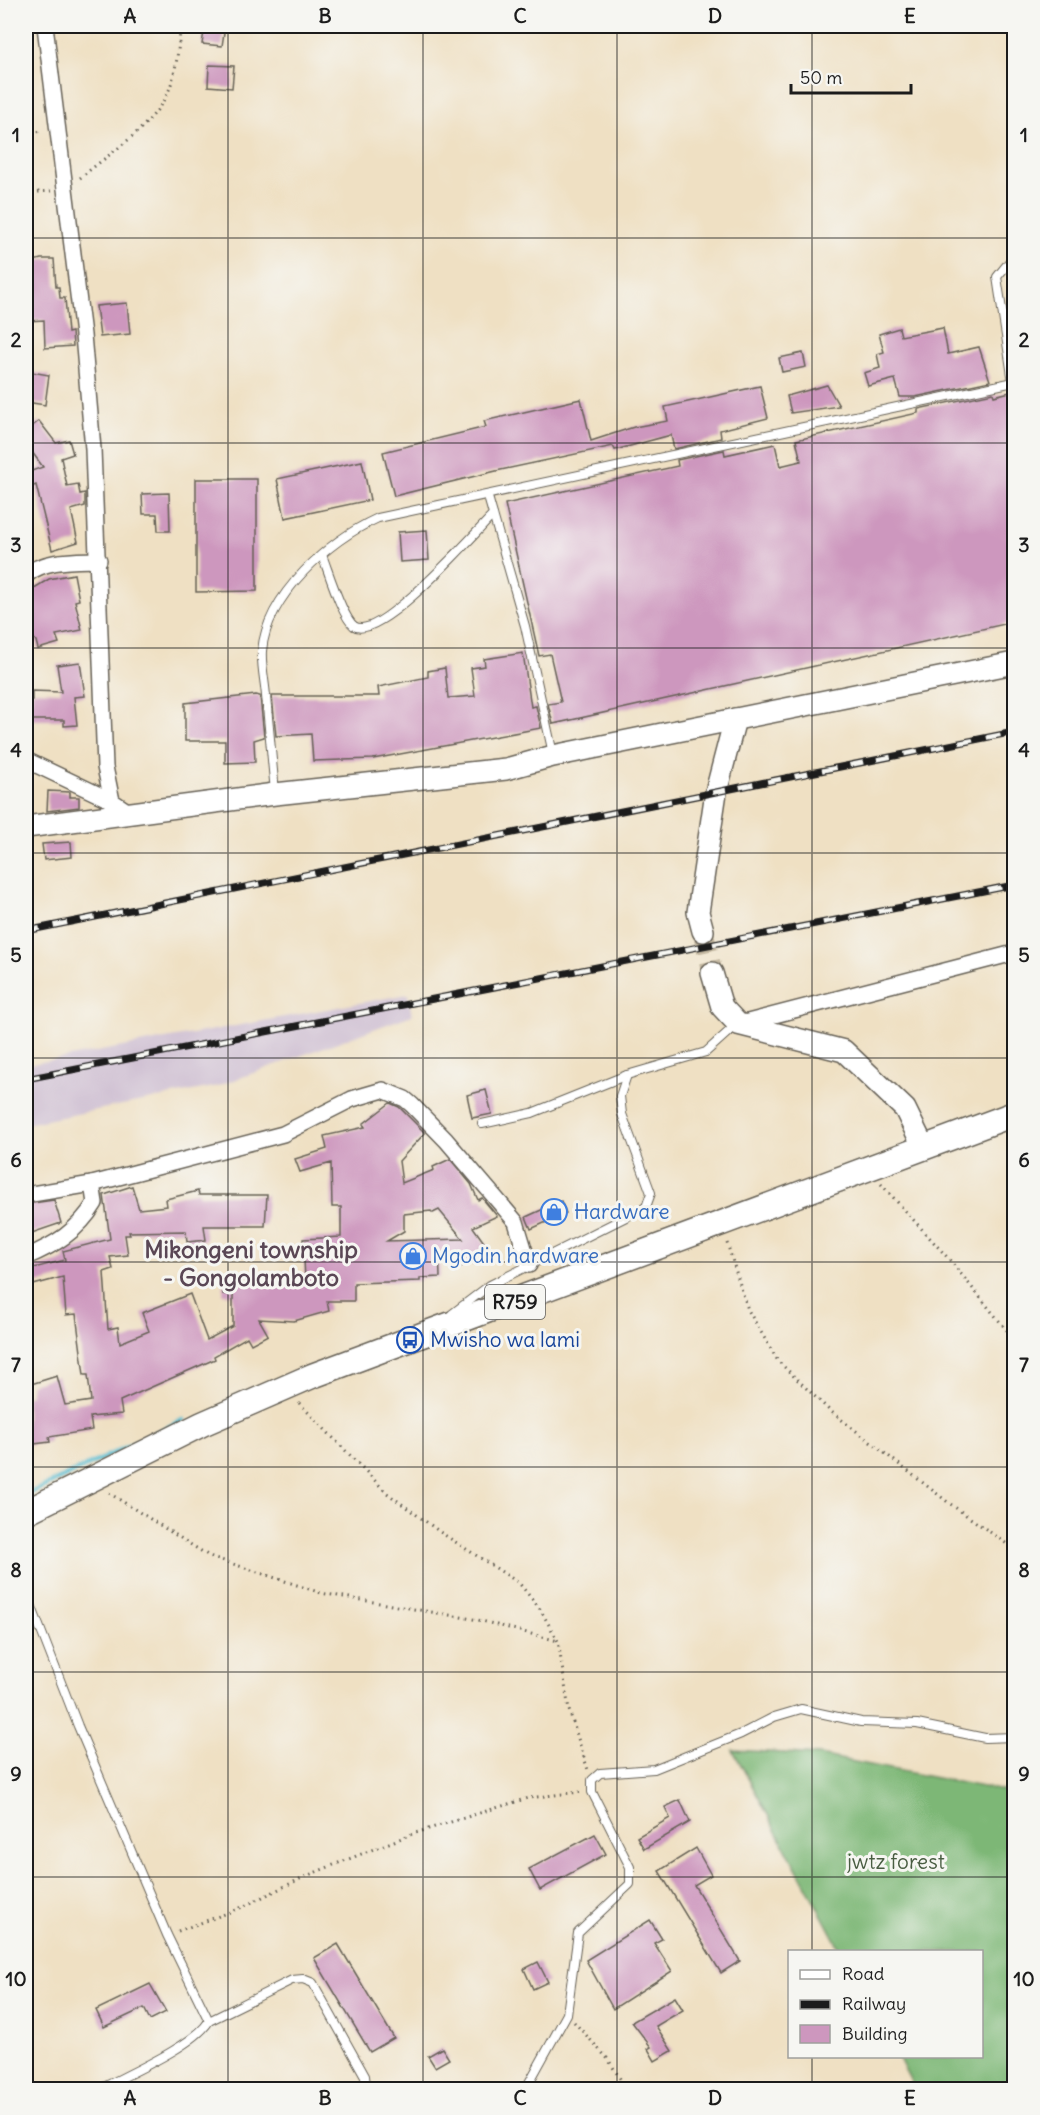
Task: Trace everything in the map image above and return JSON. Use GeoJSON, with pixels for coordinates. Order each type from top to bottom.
{"type":"FeatureCollection","features":[{"type":"Feature","properties":{"kind":"main road","name":"R759"},"geometry":{"type":"LineString","coordinates":[[26,1512],[202,1424],[285,1388],[1014,1114]]}},
{"type":"Feature","properties":{"kind":"street"},"geometry":{"type":"LineString","coordinates":[[45,26],[83,335],[99,560],[105,767],[112,801]]}},
{"type":"Feature","properties":{"kind":"street"},"geometry":{"type":"LineString","coordinates":[[26,575],[31,570],[64,561],[99,560]]}},
{"type":"Feature","properties":{"kind":"street"},"geometry":{"type":"LineString","coordinates":[[26,827],[275,794],[506,769],[553,756],[1014,663]]}},
{"type":"Feature","properties":{"kind":"street"},"geometry":{"type":"LineString","coordinates":[[703,931],[698,912],[716,792],[735,719]]}},
{"type":"Feature","properties":{"kind":"street"},"geometry":{"type":"LineString","coordinates":[[26,760],[112,801],[130,813]]}},
{"type":"Feature","properties":{"kind":"street"},"geometry":{"type":"LineString","coordinates":[[738,1024],[1014,953]]}},
{"type":"Feature","properties":{"kind":"street"},"geometry":{"type":"LineString","coordinates":[[712,973],[722,1007],[738,1024],[844,1051],[905,1108],[924,1148]]}},
{"type":"Feature","properties":{"kind":"street"},"geometry":{"type":"LineString","coordinates":[[26,1195],[92,1184],[283,1134],[352,1100],[383,1090],[405,1099],[412,1105],[446,1140],[516,1222],[529,1265]]}},
{"type":"Feature","properties":{"kind":"street"},"geometry":{"type":"LineString","coordinates":[[26,1257],[57,1243],[75,1228],[95,1203],[92,1184]]}},
{"type":"Feature","properties":{"kind":"lane"},"geometry":{"type":"LineString","coordinates":[[275,794],[262,651],[267,627],[277,604],[322,555],[353,530],[378,518],[488,497],[1014,382],[998,277],[1014,256]]}},
{"type":"Feature","properties":{"kind":"lane"},"geometry":{"type":"LineString","coordinates":[[488,497],[525,626],[553,756]]}},
{"type":"Feature","properties":{"kind":"lane"},"geometry":{"type":"LineString","coordinates":[[322,555],[347,616],[354,626],[365,629],[377,623],[424,588],[493,515]]}},
{"type":"Feature","properties":{"kind":"lane"},"geometry":{"type":"LineString","coordinates":[[482,1124],[532,1113],[627,1075],[706,1052],[738,1024]]}},
{"type":"Feature","properties":{"kind":"lane"},"geometry":{"type":"LineString","coordinates":[[420,1338],[490,1285],[646,1207],[651,1193],[622,1114],[620,1096],[627,1075]]}},
{"type":"Feature","properties":{"kind":"lane"},"geometry":{"type":"LineString","coordinates":[[26,1592],[78,1726],[167,1935],[209,2021]]}},
{"type":"Feature","properties":{"kind":"lane"},"geometry":{"type":"LineString","coordinates":[[525,2090],[567,2014],[578,1933],[630,1884],[632,1876],[624,1851],[592,1791],[592,1780],[600,1773],[654,1769],[741,1734],[774,1717],[801,1709],[861,1722],[917,1724],[985,1738],[1014,1737]]}},
{"type":"Feature","properties":{"kind":"lane"},"geometry":{"type":"LineString","coordinates":[[98,2090],[186,2043],[201,2032],[209,2021],[292,1980],[303,1979],[313,1983],[365,2076],[366,2085],[363,2090]]}},
{"type":"Feature","properties":{"kind":"path"},"geometry":{"type":"LineString","coordinates":[[26,194],[64,190],[140,129],[161,105],[170,87],[182,26]]}},
{"type":"Feature","properties":{"kind":"path"},"geometry":{"type":"LineString","coordinates":[[868,1169],[948,1258],[1014,1340]]}},
{"type":"Feature","properties":{"kind":"path"},"geometry":{"type":"LineString","coordinates":[[721,1224],[748,1310],[778,1361],[829,1410],[949,1503],[1014,1549]]}},
{"type":"Feature","properties":{"kind":"path"},"geometry":{"type":"LineString","coordinates":[[285,1388],[387,1493],[440,1532],[519,1583],[540,1609],[558,1641],[569,1710],[592,1780]]}},
{"type":"Feature","properties":{"kind":"path"},"geometry":{"type":"LineString","coordinates":[[89,1480],[208,1556],[321,1593],[478,1620],[558,1641]]}},
{"type":"Feature","properties":{"kind":"path"},"geometry":{"type":"LineString","coordinates":[[167,1935],[237,1910],[306,1876],[409,1835],[528,1798],[564,1792],[592,1791]]}},
{"type":"Feature","properties":{"kind":"path"},"geometry":{"type":"LineString","coordinates":[[567,2014],[608,2059],[627,2090]]}},
{"type":"Feature","properties":{"kind":"shaded area"},"geometry":{"type":"Polygon","coordinates":[[[408,994],[412,1015],[218,1086],[26,1124],[26,1065],[408,994]]]}},
{"type":"Feature","properties":{"kind":"green space","name":"jwtz forest"},"geometry":{"type":"Polygon","coordinates":[[[733,1750],[819,1755],[1014,1793],[1014,2089],[915,2089],[899,2058],[983,2058],[983,1950],[840,1950],[733,1750]]]}},
{"type":"Feature","properties":{"kind":"building"},"geometry":{"type":"Polygon","coordinates":[[[205,26],[225,26],[222,46],[202,44],[205,26]]]}},
{"type":"Feature","properties":{"kind":"building"},"geometry":{"type":"Polygon","coordinates":[[[209,65],[234,66],[232,88],[208,86],[209,65]]]}},
{"type":"Feature","properties":{"kind":"building"},"geometry":{"type":"Polygon","coordinates":[[[41,259],[54,259],[56,287],[59,287],[60,298],[65,298],[68,333],[72,332],[73,346],[45,348],[44,320],[28,321],[26,297],[33,296],[26,263],[41,259]]]}},
{"type":"Feature","properties":{"kind":"building"},"geometry":{"type":"Polygon","coordinates":[[[127,303],[130,334],[100,337],[96,306],[127,303]]]}},
{"type":"Feature","properties":{"kind":"building"},"geometry":{"type":"Polygon","coordinates":[[[899,328],[901,336],[943,328],[948,354],[979,347],[990,381],[915,397],[900,397],[895,379],[868,386],[864,373],[880,368],[877,354],[884,352],[879,334],[899,328]]]}},
{"type":"Feature","properties":{"kind":"building"},"geometry":{"type":"Polygon","coordinates":[[[803,353],[806,367],[782,372],[779,358],[803,353]]]}},
{"type":"Feature","properties":{"kind":"building"},"geometry":{"type":"Polygon","coordinates":[[[26,371],[49,375],[45,405],[26,402],[26,371]]]}},
{"type":"Feature","properties":{"kind":"building"},"geometry":{"type":"Polygon","coordinates":[[[827,385],[839,406],[791,413],[787,396],[827,385]]]}},
{"type":"Feature","properties":{"kind":"building"},"geometry":{"type":"Polygon","coordinates":[[[760,386],[768,418],[720,430],[721,438],[674,449],[671,435],[615,450],[613,446],[394,496],[383,452],[486,427],[484,421],[581,399],[591,441],[634,427],[668,421],[665,407],[760,386]]]}},
{"type":"Feature","properties":{"kind":"building"},"geometry":{"type":"Polygon","coordinates":[[[1014,391],[1014,622],[553,724],[548,704],[561,702],[550,654],[539,656],[505,504],[678,466],[677,460],[724,450],[725,455],[775,444],[780,466],[801,461],[796,440],[918,413],[918,409],[993,393],[994,396],[1014,391]]]}},
{"type":"Feature","properties":{"kind":"building"},"geometry":{"type":"Polygon","coordinates":[[[39,421],[56,443],[69,440],[73,454],[61,458],[67,486],[78,484],[80,494],[85,493],[85,506],[71,510],[78,542],[52,550],[36,485],[26,489],[26,473],[43,467],[26,444],[26,431],[39,421]]]}},
{"type":"Feature","properties":{"kind":"building"},"geometry":{"type":"Polygon","coordinates":[[[362,461],[370,500],[285,518],[277,479],[362,461]]]}},
{"type":"Feature","properties":{"kind":"building"},"geometry":{"type":"Polygon","coordinates":[[[196,479],[257,479],[257,591],[196,592],[196,479]]]}},
{"type":"Feature","properties":{"kind":"building"},"geometry":{"type":"Polygon","coordinates":[[[169,493],[170,531],[158,531],[157,514],[143,514],[142,494],[169,493]]]}},
{"type":"Feature","properties":{"kind":"building"},"geometry":{"type":"Polygon","coordinates":[[[427,530],[429,560],[400,562],[398,532],[427,530]]]}},
{"type":"Feature","properties":{"kind":"building"},"geometry":{"type":"Polygon","coordinates":[[[74,574],[79,600],[75,601],[82,630],[56,635],[59,643],[38,649],[36,641],[26,629],[26,614],[30,611],[26,604],[26,593],[49,579],[74,574]]]}},
{"type":"Feature","properties":{"kind":"building"},"geometry":{"type":"Polygon","coordinates":[[[523,653],[531,707],[536,706],[541,728],[373,759],[313,761],[311,734],[276,736],[272,696],[379,696],[378,687],[428,677],[428,671],[445,668],[448,698],[475,696],[471,668],[485,666],[484,659],[523,653]]]}},
{"type":"Feature","properties":{"kind":"building"},"geometry":{"type":"Polygon","coordinates":[[[80,662],[85,696],[74,697],[77,725],[64,726],[64,720],[29,720],[29,713],[26,713],[26,700],[32,700],[32,691],[61,692],[57,665],[80,662]]]}},
{"type":"Feature","properties":{"kind":"building"},"geometry":{"type":"Polygon","coordinates":[[[260,696],[264,737],[254,740],[255,762],[225,763],[225,741],[185,741],[185,703],[260,696]]]}},
{"type":"Feature","properties":{"kind":"building"},"geometry":{"type":"Polygon","coordinates":[[[48,791],[70,792],[70,797],[79,797],[79,807],[47,811],[48,791]]]}},
{"type":"Feature","properties":{"kind":"building"},"geometry":{"type":"Polygon","coordinates":[[[71,842],[72,857],[44,860],[42,844],[71,842]]]}},
{"type":"Feature","properties":{"kind":"building"},"geometry":{"type":"Polygon","coordinates":[[[486,1090],[492,1114],[472,1118],[467,1095],[486,1090]]]}},
{"type":"Feature","properties":{"kind":"building"},"geometry":{"type":"Polygon","coordinates":[[[390,1103],[399,1107],[425,1133],[399,1161],[402,1183],[434,1170],[433,1167],[450,1159],[471,1184],[478,1200],[482,1198],[497,1216],[473,1227],[491,1252],[474,1264],[471,1259],[455,1272],[439,1250],[440,1277],[420,1278],[420,1281],[354,1283],[354,1301],[327,1301],[329,1311],[294,1321],[259,1319],[268,1335],[251,1344],[247,1337],[214,1356],[215,1359],[120,1401],[122,1414],[90,1417],[92,1430],[49,1437],[50,1442],[26,1445],[26,1396],[31,1395],[31,1384],[57,1376],[65,1405],[91,1401],[88,1375],[84,1375],[76,1314],[66,1315],[63,1277],[26,1287],[26,1270],[65,1260],[63,1251],[110,1239],[104,1195],[132,1186],[139,1209],[167,1206],[166,1199],[198,1191],[199,1195],[267,1195],[265,1226],[204,1226],[206,1240],[187,1242],[186,1231],[129,1232],[130,1235],[125,1235],[128,1255],[110,1257],[113,1269],[104,1272],[108,1329],[118,1327],[120,1343],[149,1331],[142,1313],[190,1294],[207,1340],[233,1326],[233,1295],[223,1294],[224,1280],[305,1279],[303,1239],[341,1237],[341,1207],[332,1207],[331,1163],[300,1172],[295,1159],[327,1149],[324,1136],[365,1127],[363,1124],[390,1103]],[[439,1210],[433,1213],[431,1211],[404,1214],[404,1231],[387,1241],[463,1239],[439,1210]]]}},
{"type":"Feature","properties":{"kind":"building"},"geometry":{"type":"Polygon","coordinates":[[[54,1200],[61,1223],[26,1235],[26,1204],[54,1200]]]}},
{"type":"Feature","properties":{"kind":"building"},"geometry":{"type":"Polygon","coordinates":[[[561,1201],[566,1213],[531,1229],[526,1217],[561,1201]]]}},
{"type":"Feature","properties":{"kind":"building"},"geometry":{"type":"Polygon","coordinates":[[[680,1800],[690,1822],[644,1849],[637,1837],[670,1818],[665,1807],[680,1800]]]}},
{"type":"Feature","properties":{"kind":"building"},"geometry":{"type":"Polygon","coordinates":[[[595,1834],[606,1854],[540,1890],[529,1869],[595,1834]]]}},
{"type":"Feature","properties":{"kind":"building"},"geometry":{"type":"Polygon","coordinates":[[[696,1848],[711,1875],[694,1885],[740,1961],[721,1973],[659,1871],[696,1848]]]}},
{"type":"Feature","properties":{"kind":"building"},"geometry":{"type":"Polygon","coordinates":[[[650,1920],[662,1939],[654,1943],[672,1971],[613,2009],[586,1960],[650,1920]]]}},
{"type":"Feature","properties":{"kind":"building"},"geometry":{"type":"Polygon","coordinates":[[[338,1944],[394,2038],[370,2052],[314,1958],[338,1944]]]}},
{"type":"Feature","properties":{"kind":"building"},"geometry":{"type":"Polygon","coordinates":[[[538,1962],[548,1982],[533,1989],[524,1969],[538,1962]]]}},
{"type":"Feature","properties":{"kind":"building"},"geometry":{"type":"Polygon","coordinates":[[[150,1984],[166,2012],[150,2020],[144,2008],[104,2027],[96,2010],[150,1984]]]}},
{"type":"Feature","properties":{"kind":"building"},"geometry":{"type":"Polygon","coordinates":[[[675,1997],[683,2010],[656,2026],[672,2051],[655,2061],[648,2049],[651,2047],[632,2022],[675,1997]]]}},
{"type":"Feature","properties":{"kind":"building"},"geometry":{"type":"Polygon","coordinates":[[[442,2048],[449,2059],[435,2067],[428,2056],[442,2048]]]}},
{"type":"Feature","properties":{"kind":"waterway"},"geometry":{"type":"LineString","coordinates":[[26,1495],[183,1420]]}},
{"type":"Feature","properties":{"kind":"tunnel"},"geometry":{"type":"LineString","coordinates":[[703,931],[712,973]]}},
{"type":"Feature","properties":{"kind":"railway"},"geometry":{"type":"LineString","coordinates":[[26,931],[1014,732]]}},
{"type":"Feature","properties":{"kind":"railway"},"geometry":{"type":"LineString","coordinates":[[26,1079],[1014,885]]}},
{"type":"Feature","properties":{"kind":"place","name":"Hardware"},"geometry":{"type":"Point","coordinates":[554,1212]}},
{"type":"Feature","properties":{"kind":"place","name":"Mgodin hardware"},"geometry":{"type":"Point","coordinates":[413,1256]}},
{"type":"Feature","properties":{"kind":"place","name":"Mwisho wa lami"},"geometry":{"type":"Point","coordinates":[410,1340]}},
{"type":"Feature","properties":{"kind":"district","name":"Mikongeni township - Gongolamboto"},"geometry":{"type":"Point","coordinates":[251,1264]}}]}
